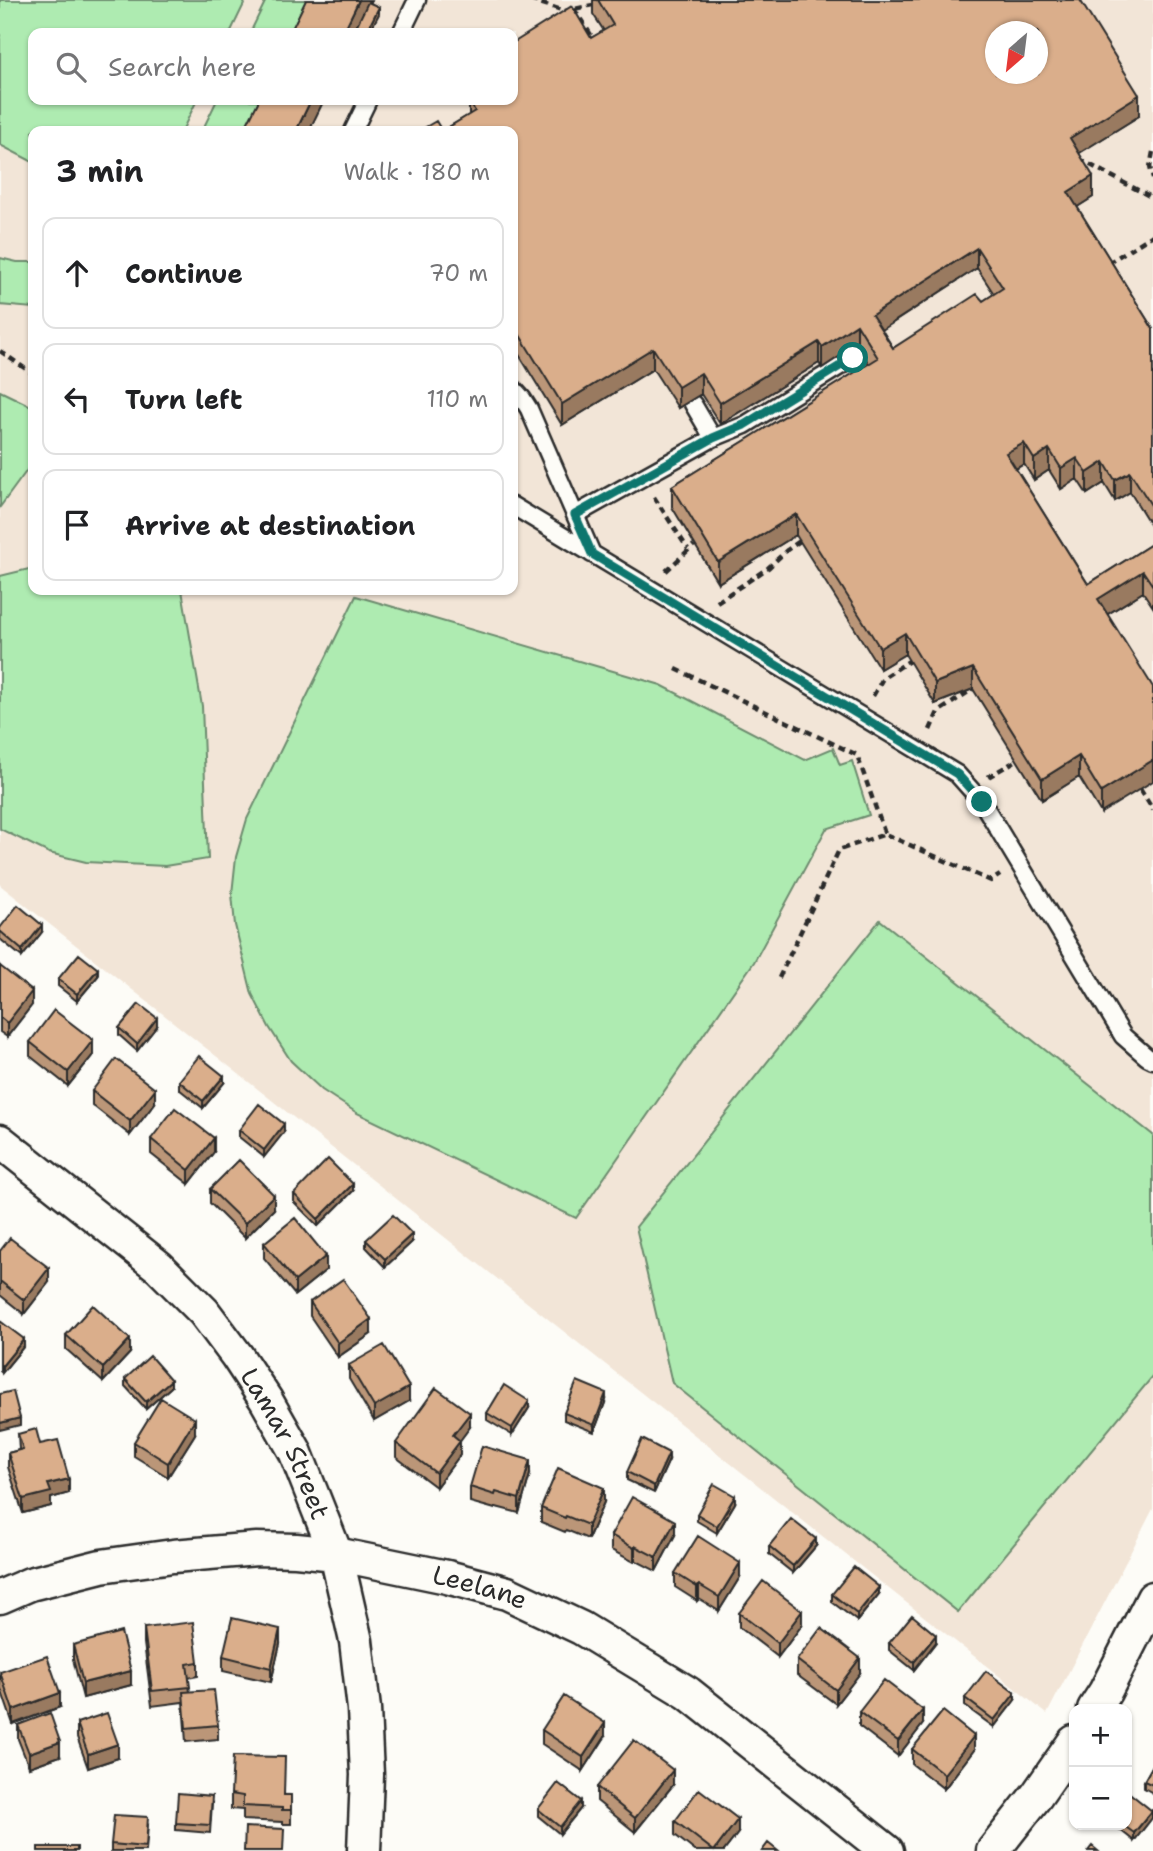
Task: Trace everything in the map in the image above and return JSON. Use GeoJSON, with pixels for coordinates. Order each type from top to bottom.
{"type":"FeatureCollection","features":[{"type":"Feature","properties":{"kind":"street","name":"Lamar Street"},"geometry":{"type":"LineString","coordinates":[[0,1141],[159,1267],[204,1312],[266,1400],[295,1451],[336,1554],[356,1642],[364,1709],[367,1775],[364,1851]]}},
{"type":"Feature","properties":{"kind":"street","name":"Leelane"},"geometry":{"type":"LineString","coordinates":[[0,1597],[30,1584],[102,1566],[173,1556],[257,1549],[336,1554],[447,1577],[507,1593],[581,1628],[688,1693],[887,1851]]}},
{"type":"Feature","properties":{"kind":"street"},"geometry":{"type":"LineString","coordinates":[[1097,1704],[1150,1612]]}},
{"type":"Feature","properties":{"kind":"street"},"geometry":{"type":"LineString","coordinates":[[993,1851],[1069,1749]]}},
{"type":"Feature","properties":{"kind":"lane"},"geometry":{"type":"LineString","coordinates":[[403,28],[417,0]]}},
{"type":"Feature","properties":{"kind":"lane"},"geometry":{"type":"LineString","coordinates":[[355,126],[366,105]]}},
{"type":"Feature","properties":{"kind":"lane"},"geometry":{"type":"LineString","coordinates":[[575,515],[713,438],[744,425],[853,358]]}},
{"type":"Feature","properties":{"kind":"lane"},"geometry":{"type":"LineString","coordinates":[[518,394],[529,409],[592,554]]}},
{"type":"Feature","properties":{"kind":"lane"},"geometry":{"type":"LineString","coordinates":[[694,404],[713,438]]}},
{"type":"Feature","properties":{"kind":"lane"},"geometry":{"type":"LineString","coordinates":[[518,509],[957,774],[982,802],[1123,1036],[1153,1060]]}},
{"type":"Feature","properties":{"kind":"path"},"geometry":{"type":"LineString","coordinates":[[530,0],[565,11],[607,0]]}},
{"type":"Feature","properties":{"kind":"path"},"geometry":{"type":"LineString","coordinates":[[574,9],[595,41]]}},
{"type":"Feature","properties":{"kind":"path"},"geometry":{"type":"LineString","coordinates":[[1153,152],[1150,167],[1153,179]]}},
{"type":"Feature","properties":{"kind":"path"},"geometry":{"type":"LineString","coordinates":[[1073,164],[1080,158],[1153,198]]}},
{"type":"Feature","properties":{"kind":"path"},"geometry":{"type":"LineString","coordinates":[[1102,267],[1153,236]]}},
{"type":"Feature","properties":{"kind":"path"},"geometry":{"type":"LineString","coordinates":[[0,351],[28,371]]}},
{"type":"Feature","properties":{"kind":"path"},"geometry":{"type":"LineString","coordinates":[[642,478],[688,550]]}},
{"type":"Feature","properties":{"kind":"path"},"geometry":{"type":"LineString","coordinates":[[716,602],[768,568],[800,541]]}},
{"type":"Feature","properties":{"kind":"path"},"geometry":{"type":"LineString","coordinates":[[666,571],[694,545]]}},
{"type":"Feature","properties":{"kind":"path"},"geometry":{"type":"LineString","coordinates":[[873,696],[883,678],[909,662]]}},
{"type":"Feature","properties":{"kind":"path"},"geometry":{"type":"LineString","coordinates":[[676,669],[857,755],[885,834]]}},
{"type":"Feature","properties":{"kind":"path"},"geometry":{"type":"LineString","coordinates":[[930,730],[938,712],[973,689]]}},
{"type":"Feature","properties":{"kind":"path"},"geometry":{"type":"LineString","coordinates":[[988,777],[1017,760]]}},
{"type":"Feature","properties":{"kind":"path"},"geometry":{"type":"LineString","coordinates":[[1140,789],[1153,809]]}},
{"type":"Feature","properties":{"kind":"path"},"geometry":{"type":"LineString","coordinates":[[779,978],[839,850],[885,834],[991,881],[1018,862]]}},
{"type":"Feature","properties":{"kind":"shaded area"},"geometry":{"type":"Polygon","coordinates":[[[0,0],[1153,0],[1153,1509],[1047,1714],[0,885],[0,0]]]}},
{"type":"Feature","properties":{"kind":"green space"},"geometry":{"type":"Polygon","coordinates":[[[0,0],[246,0],[232,28],[28,28],[28,105],[195,105],[184,126],[28,126],[28,159],[0,145],[0,0]]]}},
{"type":"Feature","properties":{"kind":"green space"},"geometry":{"type":"Polygon","coordinates":[[[266,0],[315,0],[301,28],[252,28],[266,0]]]}},
{"type":"Feature","properties":{"kind":"green space"},"geometry":{"type":"Polygon","coordinates":[[[215,105],[264,105],[254,126],[204,126],[215,105]]]}},
{"type":"Feature","properties":{"kind":"green space"},"geometry":{"type":"Polygon","coordinates":[[[0,258],[28,262],[28,308],[0,305],[0,258]]]}},
{"type":"Feature","properties":{"kind":"green space"},"geometry":{"type":"Polygon","coordinates":[[[0,391],[28,405],[28,469],[0,507],[0,391]]]}},
{"type":"Feature","properties":{"kind":"green space"},"geometry":{"type":"Polygon","coordinates":[[[28,569],[28,595],[183,595],[202,706],[208,859],[165,866],[86,862],[49,853],[0,829],[0,576],[28,569]]]}},
{"type":"Feature","properties":{"kind":"green space"},"geometry":{"type":"Polygon","coordinates":[[[356,596],[661,685],[805,760],[833,748],[840,765],[852,761],[869,815],[826,829],[754,962],[576,1218],[357,1113],[322,1090],[291,1061],[252,994],[235,925],[232,894],[236,857],[247,819],[356,596]]]}},
{"type":"Feature","properties":{"kind":"green space"},"geometry":{"type":"Polygon","coordinates":[[[880,920],[1153,1135],[1153,1376],[958,1612],[672,1383],[636,1227],[880,920]]]}},
{"type":"Feature","properties":{"kind":"building"},"geometry":{"type":"Polygon","coordinates":[[[306,0],[359,0],[345,28],[292,28],[306,0]]]}},
{"type":"Feature","properties":{"kind":"building"},"geometry":{"type":"Polygon","coordinates":[[[598,0],[1080,0],[1139,95],[1070,138],[1093,176],[1068,192],[1153,329],[1153,508],[1130,472],[1115,480],[1104,462],[1087,473],[1077,458],[1061,468],[1049,449],[1034,459],[1024,443],[1006,453],[1088,584],[1153,543],[1153,586],[1143,571],[1098,599],[1153,687],[1153,760],[1101,792],[1079,756],[1042,779],[973,668],[935,683],[905,633],[880,648],[796,514],[718,562],[672,486],[878,358],[857,324],[822,347],[819,342],[720,403],[701,373],[678,387],[653,348],[562,404],[518,332],[518,126],[450,126],[475,111],[471,105],[518,105],[518,40],[572,6],[591,38],[613,25],[598,0]],[[977,248],[872,315],[893,348],[977,294],[983,301],[1003,288],[977,248]]]}},
{"type":"Feature","properties":{"kind":"building"},"geometry":{"type":"Polygon","coordinates":[[[368,2],[379,7],[368,28],[355,28],[368,2]]]}},
{"type":"Feature","properties":{"kind":"building"},"geometry":{"type":"Polygon","coordinates":[[[256,105],[309,105],[298,126],[246,126],[256,105]]]}},
{"type":"Feature","properties":{"kind":"building"},"geometry":{"type":"Polygon","coordinates":[[[18,905],[42,925],[22,950],[0,931],[18,905]]]}},
{"type":"Feature","properties":{"kind":"building"},"geometry":{"type":"Polygon","coordinates":[[[79,954],[98,969],[77,994],[58,979],[79,954]]]}},
{"type":"Feature","properties":{"kind":"building"},"geometry":{"type":"Polygon","coordinates":[[[0,966],[32,991],[7,1023],[0,1017],[0,966]]]}},
{"type":"Feature","properties":{"kind":"building"},"geometry":{"type":"Polygon","coordinates":[[[139,1004],[157,1018],[137,1044],[119,1028],[139,1004]]]}},
{"type":"Feature","properties":{"kind":"building"},"geometry":{"type":"Polygon","coordinates":[[[54,1010],[93,1040],[68,1072],[30,1042],[54,1010]]]}},
{"type":"Feature","properties":{"kind":"building"},"geometry":{"type":"Polygon","coordinates":[[[199,1056],[224,1076],[203,1101],[179,1081],[199,1056]]]}},
{"type":"Feature","properties":{"kind":"building"},"geometry":{"type":"Polygon","coordinates":[[[116,1059],[155,1089],[130,1121],[92,1091],[116,1059]]]}},
{"type":"Feature","properties":{"kind":"building"},"geometry":{"type":"Polygon","coordinates":[[[259,1104],[284,1124],[264,1150],[239,1130],[259,1104]]]}},
{"type":"Feature","properties":{"kind":"building"},"geometry":{"type":"Polygon","coordinates":[[[175,1108],[214,1138],[189,1170],[151,1139],[175,1108]]]}},
{"type":"Feature","properties":{"kind":"building"},"geometry":{"type":"Polygon","coordinates":[[[328,1159],[353,1184],[318,1219],[294,1194],[328,1159]]]}},
{"type":"Feature","properties":{"kind":"building"},"geometry":{"type":"Polygon","coordinates":[[[239,1160],[274,1195],[245,1223],[210,1189],[239,1160]]]}},
{"type":"Feature","properties":{"kind":"building"},"geometry":{"type":"Polygon","coordinates":[[[393,1215],[412,1234],[385,1259],[366,1240],[393,1215]]]}},
{"type":"Feature","properties":{"kind":"building"},"geometry":{"type":"Polygon","coordinates":[[[295,1218],[326,1256],[295,1281],[264,1243],[295,1218]]]}},
{"type":"Feature","properties":{"kind":"building"},"geometry":{"type":"Polygon","coordinates":[[[10,1238],[49,1268],[24,1300],[0,1281],[0,1251],[10,1238]]]}},
{"type":"Feature","properties":{"kind":"building"},"geometry":{"type":"Polygon","coordinates":[[[343,1279],[371,1319],[338,1343],[310,1302],[343,1279]]]}},
{"type":"Feature","properties":{"kind":"building"},"geometry":{"type":"Polygon","coordinates":[[[93,1305],[130,1339],[103,1368],[66,1335],[93,1305]]]}},
{"type":"Feature","properties":{"kind":"building"},"geometry":{"type":"Polygon","coordinates":[[[0,1321],[24,1339],[2,1366],[0,1364],[0,1321]]]}},
{"type":"Feature","properties":{"kind":"building"},"geometry":{"type":"Polygon","coordinates":[[[384,1345],[409,1387],[374,1407],[349,1365],[384,1345]]]}},
{"type":"Feature","properties":{"kind":"building"},"geometry":{"type":"Polygon","coordinates":[[[150,1356],[171,1380],[146,1402],[125,1379],[150,1356]]]}},
{"type":"Feature","properties":{"kind":"building"},"geometry":{"type":"Polygon","coordinates":[[[577,1381],[606,1393],[594,1425],[564,1413],[577,1381]]]}},
{"type":"Feature","properties":{"kind":"building"},"geometry":{"type":"Polygon","coordinates":[[[504,1385],[529,1401],[512,1428],[487,1413],[504,1385]]]}},
{"type":"Feature","properties":{"kind":"building"},"geometry":{"type":"Polygon","coordinates":[[[436,1388],[470,1413],[453,1435],[460,1441],[436,1473],[396,1443],[436,1388]]]}},
{"type":"Feature","properties":{"kind":"building"},"geometry":{"type":"Polygon","coordinates":[[[13,1391],[20,1418],[0,1423],[0,1394],[13,1391]]]}},
{"type":"Feature","properties":{"kind":"building"},"geometry":{"type":"Polygon","coordinates":[[[161,1398],[195,1419],[168,1463],[134,1442],[161,1398]]]}},
{"type":"Feature","properties":{"kind":"building"},"geometry":{"type":"Polygon","coordinates":[[[36,1429],[40,1444],[58,1440],[69,1479],[48,1484],[51,1492],[23,1499],[8,1453],[23,1449],[18,1434],[36,1429]]]}},
{"type":"Feature","properties":{"kind":"building"},"geometry":{"type":"Polygon","coordinates":[[[642,1439],[669,1453],[654,1486],[627,1472],[642,1439]]]}},
{"type":"Feature","properties":{"kind":"building"},"geometry":{"type":"Polygon","coordinates":[[[482,1446],[530,1460],[519,1499],[470,1487],[482,1446]]]}},
{"type":"Feature","properties":{"kind":"building"},"geometry":{"type":"Polygon","coordinates":[[[558,1468],[604,1488],[588,1525],[541,1508],[558,1468]]]}},
{"type":"Feature","properties":{"kind":"building"},"geometry":{"type":"Polygon","coordinates":[[[714,1484],[735,1496],[717,1526],[697,1514],[714,1484]]]}},
{"type":"Feature","properties":{"kind":"building"},"geometry":{"type":"Polygon","coordinates":[[[632,1497],[675,1521],[656,1557],[611,1535],[632,1497]]]}},
{"type":"Feature","properties":{"kind":"building"},"geometry":{"type":"Polygon","coordinates":[[[791,1519],[816,1539],[793,1566],[769,1546],[791,1519]]]}},
{"type":"Feature","properties":{"kind":"building"},"geometry":{"type":"Polygon","coordinates":[[[698,1536],[740,1563],[719,1597],[675,1573],[698,1536]]]}},
{"type":"Feature","properties":{"kind":"building"},"geometry":{"type":"Polygon","coordinates":[[[854,1567],[879,1587],[857,1614],[832,1594],[854,1567]]]}},
{"type":"Feature","properties":{"kind":"building"},"geometry":{"type":"Polygon","coordinates":[[[763,1581],[802,1611],[778,1643],[739,1613],[763,1581]]]}},
{"type":"Feature","properties":{"kind":"building"},"geometry":{"type":"Polygon","coordinates":[[[912,1615],[936,1635],[914,1662],[889,1643],[912,1615]]]}},
{"type":"Feature","properties":{"kind":"building"},"geometry":{"type":"Polygon","coordinates":[[[232,1618],[280,1629],[271,1668],[223,1656],[232,1618]]]}},
{"type":"Feature","properties":{"kind":"building"},"geometry":{"type":"Polygon","coordinates":[[[193,1622],[198,1662],[187,1664],[190,1687],[152,1691],[144,1628],[193,1622]]]}},
{"type":"Feature","properties":{"kind":"building"},"geometry":{"type":"Polygon","coordinates":[[[821,1628],[860,1658],[836,1690],[797,1660],[821,1628]]]}},
{"type":"Feature","properties":{"kind":"building"},"geometry":{"type":"Polygon","coordinates":[[[121,1632],[131,1671],[83,1683],[73,1645],[121,1632]]]}},
{"type":"Feature","properties":{"kind":"building"},"geometry":{"type":"Polygon","coordinates":[[[47,1656],[60,1693],[13,1710],[0,1672],[47,1656]]]}},
{"type":"Feature","properties":{"kind":"building"},"geometry":{"type":"Polygon","coordinates":[[[986,1671],[1015,1693],[994,1720],[965,1698],[986,1671]]]}},
{"type":"Feature","properties":{"kind":"building"},"geometry":{"type":"Polygon","coordinates":[[[884,1680],[923,1710],[898,1741],[859,1712],[884,1680]]]}},
{"type":"Feature","properties":{"kind":"building"},"geometry":{"type":"Polygon","coordinates":[[[214,1690],[218,1725],[186,1728],[183,1692],[214,1690]]]}},
{"type":"Feature","properties":{"kind":"building"},"geometry":{"type":"Polygon","coordinates":[[[564,1696],[605,1723],[583,1757],[542,1730],[564,1696]]]}},
{"type":"Feature","properties":{"kind":"building"},"geometry":{"type":"Polygon","coordinates":[[[943,1711],[974,1736],[944,1774],[912,1749],[943,1711]]]}},
{"type":"Feature","properties":{"kind":"building"},"geometry":{"type":"Polygon","coordinates":[[[50,1713],[60,1742],[29,1753],[18,1725],[50,1713]]]}},
{"type":"Feature","properties":{"kind":"building"},"geometry":{"type":"Polygon","coordinates":[[[107,1713],[118,1744],[88,1754],[77,1723],[107,1713]]]}},
{"type":"Feature","properties":{"kind":"building"},"geometry":{"type":"Polygon","coordinates":[[[634,1740],[673,1770],[635,1818],[597,1787],[634,1740]]]}},
{"type":"Feature","properties":{"kind":"building"},"geometry":{"type":"Polygon","coordinates":[[[233,1756],[285,1757],[284,1795],[291,1795],[291,1810],[243,1806],[243,1796],[231,1794],[233,1756]]]}},
{"type":"Feature","properties":{"kind":"building"},"geometry":{"type":"Polygon","coordinates":[[[1153,1765],[1153,1785],[1144,1781],[1153,1765]]]}},
{"type":"Feature","properties":{"kind":"building"},"geometry":{"type":"Polygon","coordinates":[[[558,1783],[581,1801],[560,1827],[538,1809],[558,1783]]]}},
{"type":"Feature","properties":{"kind":"building"},"geometry":{"type":"Polygon","coordinates":[[[699,1789],[738,1819],[714,1851],[675,1821],[699,1789]]]}},
{"type":"Feature","properties":{"kind":"building"},"geometry":{"type":"Polygon","coordinates":[[[178,1793],[212,1796],[210,1825],[176,1823],[178,1793]]]}},
{"type":"Feature","properties":{"kind":"building"},"geometry":{"type":"Polygon","coordinates":[[[1132,1795],[1152,1811],[1134,1833],[1130,1830],[1132,1830],[1132,1795]]]}},
{"type":"Feature","properties":{"kind":"building"},"geometry":{"type":"Polygon","coordinates":[[[114,1815],[148,1817],[146,1847],[111,1844],[114,1815]]]}},
{"type":"Feature","properties":{"kind":"building"},"geometry":{"type":"Polygon","coordinates":[[[245,1827],[284,1829],[283,1851],[244,1851],[245,1827]]]}},
{"type":"Feature","properties":{"kind":"building"},"geometry":{"type":"Polygon","coordinates":[[[768,1843],[778,1851],[762,1851],[768,1843]]]}},
{"type":"Feature","properties":{"kind":"building"},"geometry":{"type":"Polygon","coordinates":[[[38,1847],[77,1847],[77,1851],[38,1851],[38,1847]]]}},
{"type":"Feature","properties":{"kind":"route"},"geometry":{"type":"LineString","coordinates":[[853,358],[744,425],[713,438],[575,515],[592,554],[957,774],[982,802]]}}]}
